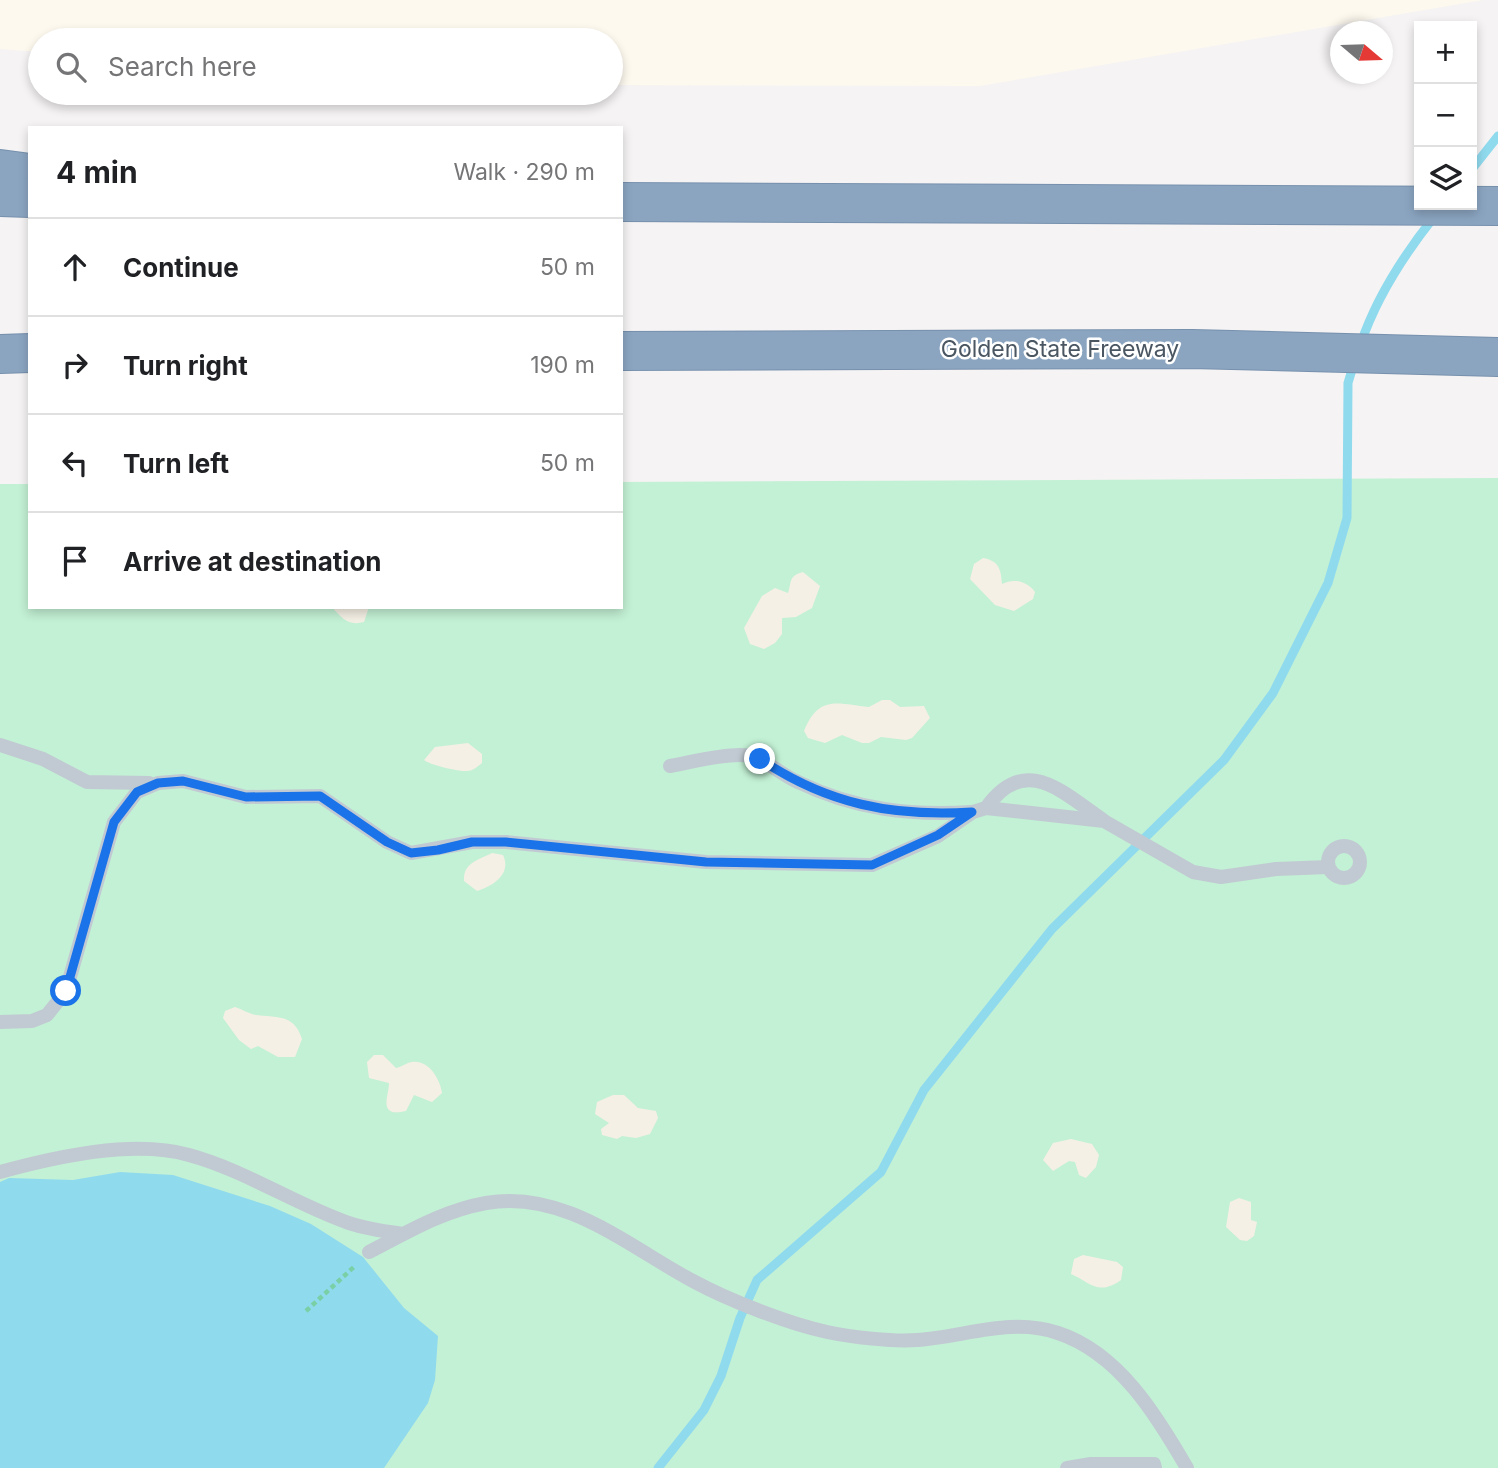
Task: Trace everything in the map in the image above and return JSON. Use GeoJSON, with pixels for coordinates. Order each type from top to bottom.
{"type":"FeatureCollection","features":[{"type":"Feature","properties":{"kind":"highway"},"geometry":{"type":"LineString","coordinates":[[0,169],[28,173]]}},
{"type":"Feature","properties":{"kind":"highway"},"geometry":{"type":"LineString","coordinates":[[0,197],[28,198]]}},
{"type":"Feature","properties":{"kind":"highway"},"geometry":{"type":"LineString","coordinates":[[623,202],[1255,207],[1498,206]]}},
{"type":"Feature","properties":{"kind":"highway","name":"Golden State Freeway"},"geometry":{"type":"LineString","coordinates":[[623,351],[1192,349],[1498,357]]}},
{"type":"Feature","properties":{"kind":"highway"},"geometry":{"type":"LineString","coordinates":[[0,354],[28,353]]}},
{"type":"Feature","properties":{"kind":"lane"},"geometry":{"type":"LineString","coordinates":[[0,746],[43,759],[87,782],[183,781],[246,797],[320,796],[387,842],[411,853],[472,842],[506,842],[681,861],[872,865],[938,835],[979,810],[999,790],[1019,780],[1041,780],[1104,821],[1193,872],[1221,877],[1276,869],[1328,867]]}},
{"type":"Feature","properties":{"kind":"lane"},"geometry":{"type":"LineString","coordinates":[[670,766],[740,755],[760,759],[797,782],[873,808],[904,813],[979,810],[1104,821]]}},
{"type":"Feature","properties":{"kind":"lane"},"geometry":{"type":"LineString","coordinates":[[0,1022],[32,1021],[47,1015],[66,991],[114,822],[137,792],[158,783]]}},
{"type":"Feature","properties":{"kind":"lane"},"geometry":{"type":"LineString","coordinates":[[0,1172],[68,1155],[144,1150],[189,1155],[264,1183],[347,1223],[403,1234]]}},
{"type":"Feature","properties":{"kind":"lane"},"geometry":{"type":"LineString","coordinates":[[369,1252],[437,1216],[486,1203],[525,1200],[572,1213],[697,1283],[738,1301],[827,1332],[915,1341],[1018,1325],[1059,1333],[1098,1354],[1133,1388],[1187,1468]]}},
{"type":"Feature","properties":{"kind":"lane"},"geometry":{"type":"LineString","coordinates":[[1067,1468],[1091,1464],[1155,1466],[1177,1451]]}},
{"type":"Feature","properties":{"kind":"path"},"geometry":{"type":"LineString","coordinates":[[306,1311],[369,1252]]}},
{"type":"Feature","properties":{"kind":"shaded area"},"geometry":{"type":"Polygon","coordinates":[[[0,0],[1483,0],[1360,21],[1330,21],[1330,26],[980,86],[623,85],[623,28],[28,28],[28,51],[0,49],[0,0]]]}},
{"type":"Feature","properties":{"kind":"green space"},"geometry":{"type":"Polygon","coordinates":[[[1498,478],[1498,1468],[0,1468],[0,484],[28,484],[28,609],[623,609],[623,482],[1498,478]]]}},
{"type":"Feature","properties":{"kind":"sand"},"geometry":{"type":"Polygon","coordinates":[[[983,558],[998,566],[1002,584],[1011,581],[1024,583],[1035,592],[1033,599],[1014,611],[995,605],[970,579],[974,564],[983,558]]]}},
{"type":"Feature","properties":{"kind":"sand"},"geometry":{"type":"Polygon","coordinates":[[[803,572],[820,586],[812,608],[796,617],[782,618],[782,634],[775,643],[764,649],[750,644],[744,628],[762,596],[775,588],[788,593],[793,578],[803,572]]]}},
{"type":"Feature","properties":{"kind":"sand"},"geometry":{"type":"Polygon","coordinates":[[[334,609],[368,609],[364,622],[354,623],[343,618],[334,609]]]}},
{"type":"Feature","properties":{"kind":"sand"},"geometry":{"type":"Polygon","coordinates":[[[882,700],[890,700],[900,707],[924,706],[930,718],[912,738],[906,740],[881,737],[869,743],[862,743],[842,735],[825,743],[808,738],[804,731],[816,711],[823,706],[839,704],[869,707],[882,700]]]}},
{"type":"Feature","properties":{"kind":"sand"},"geometry":{"type":"Polygon","coordinates":[[[468,743],[482,754],[482,763],[471,770],[452,769],[424,760],[435,747],[468,743]]]}},
{"type":"Feature","properties":{"kind":"sand"},"geometry":{"type":"Polygon","coordinates":[[[492,853],[503,855],[505,868],[495,882],[477,891],[464,881],[464,875],[472,863],[492,853]]]}},
{"type":"Feature","properties":{"kind":"sand"},"geometry":{"type":"Polygon","coordinates":[[[235,1007],[253,1014],[278,1017],[295,1025],[302,1039],[295,1057],[278,1057],[258,1046],[251,1049],[239,1040],[223,1018],[225,1011],[235,1007]]]}},
{"type":"Feature","properties":{"kind":"sand"},"geometry":{"type":"Polygon","coordinates":[[[374,1055],[383,1055],[396,1068],[410,1062],[424,1064],[436,1077],[442,1093],[432,1102],[414,1095],[406,1111],[391,1111],[387,1105],[389,1083],[369,1078],[367,1062],[374,1055]]]}},
{"type":"Feature","properties":{"kind":"sand"},"geometry":{"type":"Polygon","coordinates":[[[613,1095],[624,1095],[638,1108],[656,1111],[658,1118],[650,1134],[636,1138],[622,1136],[617,1139],[602,1135],[601,1129],[609,1123],[595,1114],[597,1102],[613,1095]]]}},
{"type":"Feature","properties":{"kind":"sand"},"geometry":{"type":"Polygon","coordinates":[[[1071,1139],[1092,1144],[1099,1155],[1096,1167],[1086,1178],[1079,1175],[1075,1162],[1069,1161],[1053,1171],[1043,1160],[1053,1143],[1071,1139]]]}},
{"type":"Feature","properties":{"kind":"sand"},"geometry":{"type":"Polygon","coordinates":[[[1239,1198],[1251,1202],[1251,1220],[1257,1222],[1254,1236],[1247,1241],[1240,1240],[1226,1227],[1230,1202],[1239,1198]]]}},
{"type":"Feature","properties":{"kind":"sand"},"geometry":{"type":"Polygon","coordinates":[[[1083,1255],[1117,1262],[1123,1267],[1121,1280],[1113,1285],[1100,1287],[1071,1274],[1074,1259],[1083,1255]]]}},
{"type":"Feature","properties":{"kind":"water"},"geometry":{"type":"Polygon","coordinates":[[[120,1172],[173,1175],[270,1206],[311,1224],[363,1257],[404,1308],[438,1336],[435,1380],[428,1403],[384,1468],[0,1468],[0,1182],[9,1178],[73,1180],[120,1172]]]}},
{"type":"Feature","properties":{"kind":"waterway"},"geometry":{"type":"LineString","coordinates":[[1477,163],[1498,136]]}},
{"type":"Feature","properties":{"kind":"waterway"},"geometry":{"type":"LineString","coordinates":[[1361,343],[1392,277],[1434,217]]}},
{"type":"Feature","properties":{"kind":"waterway"},"geometry":{"type":"LineString","coordinates":[[658,1468],[704,1410],[721,1376],[740,1318],[757,1280],[881,1172],[924,1090],[1052,929],[1224,760],[1273,693],[1328,583],[1347,518],[1348,383],[1354,363]]}},
{"type":"Feature","properties":{"kind":"route"},"geometry":{"type":"LineString","coordinates":[[66,991],[114,822],[137,792],[158,783],[183,781],[246,797],[296,794],[320,796],[387,842],[411,853],[472,842],[506,842],[586,853],[706,862],[872,865],[938,835],[972,812],[904,813],[873,808],[797,782],[760,759]]}}]}
